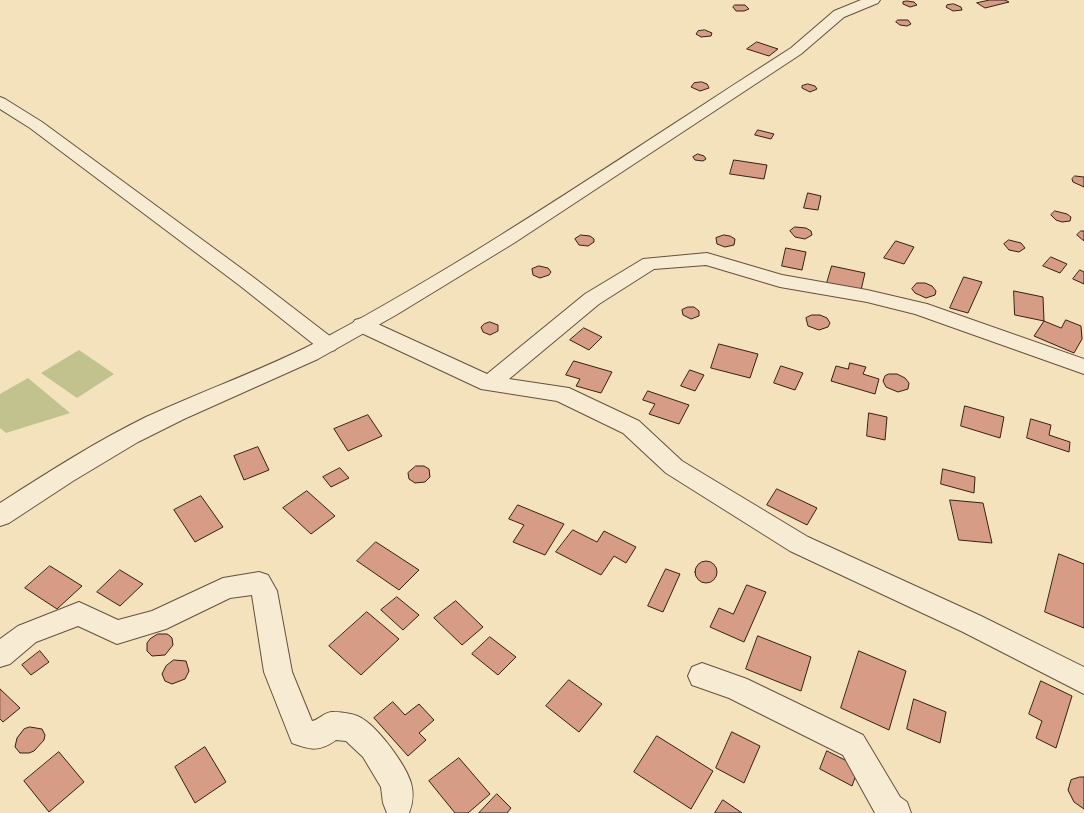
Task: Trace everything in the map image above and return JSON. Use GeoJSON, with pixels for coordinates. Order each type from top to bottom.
{"type":"FeatureCollection","features":[{"type":"Feature","properties":{"kind":"street"},"geometry":{"type":"LineString","coordinates":[[0,516],[56,478],[115,443],[176,413],[280,369],[328,345],[475,260],[796,51],[839,14],[873,0]]}},
{"type":"Feature","properties":{"kind":"street"},"geometry":{"type":"LineString","coordinates":[[0,102],[55,139],[246,281],[328,345]]}},
{"type":"Feature","properties":{"kind":"street"},"geometry":{"type":"LineString","coordinates":[[489,384],[592,299],[650,263],[707,259],[780,281],[867,296],[920,309],[1084,367]]}},
{"type":"Feature","properties":{"kind":"street"},"geometry":{"type":"LineString","coordinates":[[362,326],[489,384],[561,394],[631,427],[674,467],[799,544],[972,624],[1084,681]]}},
{"type":"Feature","properties":{"kind":"street"},"geometry":{"type":"LineString","coordinates":[[0,655],[27,634],[79,614],[117,632],[157,621],[222,589],[233,586],[259,583],[264,591],[278,672],[302,733],[317,736],[332,725],[353,729],[374,747],[396,783],[398,810]]}},
{"type":"Feature","properties":{"kind":"street"},"geometry":{"type":"LineString","coordinates":[[702,676],[737,688],[854,745],[889,808],[896,813]]}},
{"type":"Feature","properties":{"kind":"green space"},"geometry":{"type":"Polygon","coordinates":[[[79,350],[114,374],[77,398],[41,373],[79,350]]]}},
{"type":"Feature","properties":{"kind":"green space"},"geometry":{"type":"Polygon","coordinates":[[[28,378],[70,413],[6,433],[0,428],[0,394],[28,378]]]}},
{"type":"Feature","properties":{"kind":"building"},"geometry":{"type":"Polygon","coordinates":[[[990,0],[1005,0],[1009,2],[985,8],[977,3],[990,0]]]}},
{"type":"Feature","properties":{"kind":"building"},"geometry":{"type":"Polygon","coordinates":[[[903,2],[914,2],[917,5],[910,7],[903,4],[903,2]]]}},
{"type":"Feature","properties":{"kind":"building"},"geometry":{"type":"Polygon","coordinates":[[[954,4],[961,7],[962,10],[953,11],[946,7],[947,5],[954,4]]]}},
{"type":"Feature","properties":{"kind":"building"},"geometry":{"type":"Polygon","coordinates":[[[735,5],[745,5],[749,9],[744,11],[736,11],[733,7],[735,5]]]}},
{"type":"Feature","properties":{"kind":"building"},"geometry":{"type":"Polygon","coordinates":[[[898,20],[908,20],[911,24],[907,26],[900,25],[896,22],[898,20]]]}},
{"type":"Feature","properties":{"kind":"building"},"geometry":{"type":"Polygon","coordinates":[[[705,30],[712,33],[711,36],[701,37],[696,34],[698,31],[705,30]]]}},
{"type":"Feature","properties":{"kind":"building"},"geometry":{"type":"Polygon","coordinates":[[[757,42],[778,49],[769,56],[747,49],[757,42]]]}},
{"type":"Feature","properties":{"kind":"building"},"geometry":{"type":"Polygon","coordinates":[[[702,82],[707,84],[709,88],[700,91],[691,87],[694,83],[702,82]]]}},
{"type":"Feature","properties":{"kind":"building"},"geometry":{"type":"Polygon","coordinates":[[[808,84],[815,86],[817,89],[810,92],[802,88],[802,86],[808,84]]]}},
{"type":"Feature","properties":{"kind":"building"},"geometry":{"type":"Polygon","coordinates":[[[758,130],[774,134],[771,139],[755,135],[758,130]]]}},
{"type":"Feature","properties":{"kind":"building"},"geometry":{"type":"Polygon","coordinates":[[[698,154],[704,156],[706,159],[703,161],[695,160],[693,157],[698,154]]]}},
{"type":"Feature","properties":{"kind":"building"},"geometry":{"type":"Polygon","coordinates":[[[734,160],[767,165],[764,179],[730,174],[734,160]]]}},
{"type":"Feature","properties":{"kind":"building"},"geometry":{"type":"Polygon","coordinates":[[[1075,176],[1084,177],[1084,187],[1073,182],[1072,179],[1075,176]]]}},
{"type":"Feature","properties":{"kind":"building"},"geometry":{"type":"Polygon","coordinates":[[[808,193],[821,196],[818,210],[804,208],[808,193]]]}},
{"type":"Feature","properties":{"kind":"building"},"geometry":{"type":"Polygon","coordinates":[[[1055,211],[1067,214],[1071,217],[1070,221],[1062,222],[1056,220],[1051,215],[1055,211]]]}},
{"type":"Feature","properties":{"kind":"building"},"geometry":{"type":"Polygon","coordinates":[[[795,227],[806,228],[811,231],[812,235],[805,239],[795,237],[790,231],[795,227]]]}},
{"type":"Feature","properties":{"kind":"building"},"geometry":{"type":"Polygon","coordinates":[[[1081,231],[1084,231],[1084,241],[1077,235],[1081,231]]]}},
{"type":"Feature","properties":{"kind":"building"},"geometry":{"type":"Polygon","coordinates":[[[581,235],[590,236],[594,239],[594,242],[588,246],[579,245],[575,239],[581,235]]]}},
{"type":"Feature","properties":{"kind":"building"},"geometry":{"type":"Polygon","coordinates":[[[724,235],[735,239],[734,245],[725,247],[717,244],[716,238],[724,235]]]}},
{"type":"Feature","properties":{"kind":"building"},"geometry":{"type":"Polygon","coordinates":[[[1009,240],[1021,243],[1025,248],[1019,252],[1009,250],[1004,244],[1009,240]]]}},
{"type":"Feature","properties":{"kind":"building"},"geometry":{"type":"Polygon","coordinates":[[[896,241],[914,247],[904,264],[884,258],[896,241]]]}},
{"type":"Feature","properties":{"kind":"building"},"geometry":{"type":"Polygon","coordinates":[[[786,248],[806,252],[802,270],[782,266],[786,248]]]}},
{"type":"Feature","properties":{"kind":"building"},"geometry":{"type":"Polygon","coordinates":[[[1051,257],[1067,264],[1060,273],[1043,266],[1051,257]]]}},
{"type":"Feature","properties":{"kind":"building"},"geometry":{"type":"Polygon","coordinates":[[[539,266],[548,268],[551,272],[549,275],[540,278],[533,275],[532,269],[539,266]]]}},
{"type":"Feature","properties":{"kind":"building"},"geometry":{"type":"Polygon","coordinates":[[[832,266],[865,273],[861,290],[827,283],[832,266]]]}},
{"type":"Feature","properties":{"kind":"building"},"geometry":{"type":"Polygon","coordinates":[[[1080,270],[1084,272],[1084,284],[1073,279],[1080,270]]]}},
{"type":"Feature","properties":{"kind":"building"},"geometry":{"type":"Polygon","coordinates":[[[964,277],[982,282],[968,313],[950,308],[964,277]]]}},
{"type":"Feature","properties":{"kind":"building"},"geometry":{"type":"Polygon","coordinates":[[[917,283],[925,283],[932,286],[936,291],[935,295],[926,298],[915,293],[912,289],[917,283]]]}},
{"type":"Feature","properties":{"kind":"building"},"geometry":{"type":"Polygon","coordinates":[[[1014,291],[1043,297],[1044,321],[1015,315],[1014,291]]]}},
{"type":"Feature","properties":{"kind":"building"},"geometry":{"type":"Polygon","coordinates":[[[688,307],[694,307],[699,311],[699,316],[691,319],[683,315],[682,310],[688,307]]]}},
{"type":"Feature","properties":{"kind":"building"},"geometry":{"type":"Polygon","coordinates":[[[812,315],[820,315],[827,318],[830,323],[828,327],[819,330],[808,326],[806,318],[812,315]]]}},
{"type":"Feature","properties":{"kind":"building"},"geometry":{"type":"Polygon","coordinates":[[[1066,320],[1081,326],[1082,339],[1074,353],[1034,336],[1044,321],[1061,328],[1066,320]]]}},
{"type":"Feature","properties":{"kind":"building"},"geometry":{"type":"Polygon","coordinates":[[[490,322],[498,325],[498,331],[490,335],[483,332],[481,327],[490,322]]]}},
{"type":"Feature","properties":{"kind":"building"},"geometry":{"type":"Polygon","coordinates":[[[584,328],[602,337],[589,350],[570,340],[584,328]]]}},
{"type":"Feature","properties":{"kind":"building"},"geometry":{"type":"Polygon","coordinates":[[[719,344],[758,354],[750,378],[711,368],[719,344]]]}},
{"type":"Feature","properties":{"kind":"building"},"geometry":{"type":"Polygon","coordinates":[[[574,361],[612,372],[601,393],[576,386],[580,379],[566,375],[574,361]]]}},
{"type":"Feature","properties":{"kind":"building"},"geometry":{"type":"Polygon","coordinates":[[[850,363],[866,367],[863,374],[879,379],[875,394],[831,381],[836,366],[848,369],[850,363]]]}},
{"type":"Feature","properties":{"kind":"building"},"geometry":{"type":"Polygon","coordinates":[[[781,366],[803,373],[795,390],[774,383],[781,366]]]}},
{"type":"Feature","properties":{"kind":"building"},"geometry":{"type":"Polygon","coordinates":[[[690,370],[704,375],[695,391],[681,386],[690,370]]]}},
{"type":"Feature","properties":{"kind":"building"},"geometry":{"type":"Polygon","coordinates":[[[889,374],[897,374],[905,378],[909,383],[908,389],[898,392],[886,387],[883,381],[885,376],[889,374]]]}},
{"type":"Feature","properties":{"kind":"building"},"geometry":{"type":"Polygon","coordinates":[[[648,391],[689,405],[679,424],[649,414],[655,404],[643,400],[648,391]]]}},
{"type":"Feature","properties":{"kind":"building"},"geometry":{"type":"Polygon","coordinates":[[[965,406],[1004,417],[1000,438],[961,426],[965,406]]]}},
{"type":"Feature","properties":{"kind":"building"},"geometry":{"type":"Polygon","coordinates":[[[869,413],[887,417],[885,440],[867,436],[869,413]]]}},
{"type":"Feature","properties":{"kind":"building"},"geometry":{"type":"Polygon","coordinates":[[[368,415],[382,436],[348,451],[334,429],[368,415]]]}},
{"type":"Feature","properties":{"kind":"building"},"geometry":{"type":"Polygon","coordinates":[[[1031,419],[1051,425],[1049,435],[1070,442],[1069,452],[1027,438],[1031,419]]]}},
{"type":"Feature","properties":{"kind":"building"},"geometry":{"type":"Polygon","coordinates":[[[258,447],[269,470],[244,480],[234,456],[258,447]]]}},
{"type":"Feature","properties":{"kind":"building"},"geometry":{"type":"Polygon","coordinates":[[[416,466],[424,466],[429,469],[430,477],[425,482],[415,483],[409,479],[408,473],[416,466]]]}},
{"type":"Feature","properties":{"kind":"building"},"geometry":{"type":"Polygon","coordinates":[[[340,468],[349,478],[331,487],[323,477],[340,468]]]}},
{"type":"Feature","properties":{"kind":"building"},"geometry":{"type":"Polygon","coordinates":[[[943,469],[975,477],[974,493],[941,484],[943,469]]]}},
{"type":"Feature","properties":{"kind":"building"},"geometry":{"type":"Polygon","coordinates":[[[777,489],[817,508],[807,525],[767,505],[777,489]]]}},
{"type":"Feature","properties":{"kind":"building"},"geometry":{"type":"Polygon","coordinates":[[[307,491],[335,516],[311,534],[283,508],[307,491]]]}},
{"type":"Feature","properties":{"kind":"building"},"geometry":{"type":"Polygon","coordinates":[[[201,496],[223,527],[195,542],[174,510],[201,496]]]}},
{"type":"Feature","properties":{"kind":"building"},"geometry":{"type":"Polygon","coordinates":[[[950,500],[983,503],[992,543],[959,540],[950,500]]]}},
{"type":"Feature","properties":{"kind":"building"},"geometry":{"type":"Polygon","coordinates":[[[518,505],[564,524],[545,555],[513,542],[524,525],[509,519],[518,505]]]}},
{"type":"Feature","properties":{"kind":"building"},"geometry":{"type":"Polygon","coordinates":[[[573,530],[597,542],[604,531],[636,547],[626,563],[614,556],[601,575],[556,552],[573,530]]]}},
{"type":"Feature","properties":{"kind":"building"},"geometry":{"type":"Polygon","coordinates":[[[376,542],[419,570],[399,590],[357,561],[376,542]]]}},
{"type":"Feature","properties":{"kind":"building"},"geometry":{"type":"Polygon","coordinates":[[[1059,554],[1084,564],[1084,628],[1045,612],[1059,554]]]}},
{"type":"Feature","properties":{"kind":"building"},"geometry":{"type":"Polygon","coordinates":[[[706,561],[714,564],[717,572],[714,580],[706,583],[698,580],[695,572],[698,564],[706,561]]]}},
{"type":"Feature","properties":{"kind":"building"},"geometry":{"type":"Polygon","coordinates":[[[50,566],[82,586],[57,609],[25,588],[50,566]]]}},
{"type":"Feature","properties":{"kind":"building"},"geometry":{"type":"Polygon","coordinates":[[[666,569],[680,574],[663,612],[648,606],[666,569]]]}},
{"type":"Feature","properties":{"kind":"building"},"geometry":{"type":"Polygon","coordinates":[[[120,570],[143,584],[120,606],[97,592],[120,570]]]}},
{"type":"Feature","properties":{"kind":"building"},"geometry":{"type":"Polygon","coordinates":[[[747,585],[766,592],[744,642],[710,627],[719,608],[733,614],[747,585]]]}},
{"type":"Feature","properties":{"kind":"building"},"geometry":{"type":"Polygon","coordinates":[[[397,597],[419,615],[403,630],[381,610],[397,597]]]}},
{"type":"Feature","properties":{"kind":"building"},"geometry":{"type":"Polygon","coordinates":[[[456,601],[483,627],[462,645],[434,618],[456,601]]]}},
{"type":"Feature","properties":{"kind":"building"},"geometry":{"type":"Polygon","coordinates":[[[367,612],[399,639],[361,675],[329,646],[367,612]]]}},
{"type":"Feature","properties":{"kind":"building"},"geometry":{"type":"Polygon","coordinates":[[[158,634],[167,634],[170,636],[172,638],[173,645],[165,655],[152,656],[147,651],[147,643],[158,634]]]}},
{"type":"Feature","properties":{"kind":"building"},"geometry":{"type":"Polygon","coordinates":[[[758,636],[811,657],[801,691],[746,669],[758,636]]]}},
{"type":"Feature","properties":{"kind":"building"},"geometry":{"type":"Polygon","coordinates":[[[490,637],[516,657],[498,675],[472,654],[490,637]]]}},
{"type":"Feature","properties":{"kind":"building"},"geometry":{"type":"Polygon","coordinates":[[[40,651],[49,662],[31,675],[22,665],[40,651]]]}},
{"type":"Feature","properties":{"kind":"building"},"geometry":{"type":"Polygon","coordinates":[[[859,651],[906,671],[889,730],[841,708],[859,651]]]}},
{"type":"Feature","properties":{"kind":"building"},"geometry":{"type":"Polygon","coordinates":[[[174,660],[186,661],[189,671],[185,679],[172,684],[165,681],[162,674],[166,666],[174,660]]]}},
{"type":"Feature","properties":{"kind":"building"},"geometry":{"type":"Polygon","coordinates":[[[569,680],[602,704],[579,732],[546,706],[569,680]]]}},
{"type":"Feature","properties":{"kind":"building"},"geometry":{"type":"Polygon","coordinates":[[[1041,681],[1072,696],[1056,748],[1036,738],[1042,721],[1029,714],[1041,681]]]}},
{"type":"Feature","properties":{"kind":"building"},"geometry":{"type":"Polygon","coordinates":[[[0,689],[20,708],[3,722],[0,719],[0,689]]]}},
{"type":"Feature","properties":{"kind":"building"},"geometry":{"type":"Polygon","coordinates":[[[914,699],[946,712],[940,743],[907,729],[914,699]]]}},
{"type":"Feature","properties":{"kind":"building"},"geometry":{"type":"Polygon","coordinates":[[[393,702],[405,715],[419,704],[434,720],[419,733],[426,740],[408,756],[374,718],[393,702]]]}},
{"type":"Feature","properties":{"kind":"building"},"geometry":{"type":"Polygon","coordinates":[[[30,727],[42,729],[45,735],[44,740],[34,751],[29,753],[20,753],[15,747],[17,738],[24,729],[30,727]]]}},
{"type":"Feature","properties":{"kind":"building"},"geometry":{"type":"Polygon","coordinates":[[[732,732],[760,746],[744,783],[716,768],[732,732]]]}},
{"type":"Feature","properties":{"kind":"building"},"geometry":{"type":"Polygon","coordinates":[[[657,736],[713,771],[691,809],[634,772],[657,736]]]}},
{"type":"Feature","properties":{"kind":"building"},"geometry":{"type":"Polygon","coordinates":[[[205,747],[226,782],[195,803],[175,767],[205,747]]]}},
{"type":"Feature","properties":{"kind":"building"},"geometry":{"type":"Polygon","coordinates":[[[827,751],[859,767],[852,786],[820,769],[827,751]]]}},
{"type":"Feature","properties":{"kind":"building"},"geometry":{"type":"Polygon","coordinates":[[[59,752],[84,782],[49,812],[24,781],[59,752]]]}},
{"type":"Feature","properties":{"kind":"building"},"geometry":{"type":"Polygon","coordinates":[[[459,758],[490,794],[468,813],[455,813],[429,781],[459,758]]]}},
{"type":"Feature","properties":{"kind":"building"},"geometry":{"type":"Polygon","coordinates":[[[1084,777],[1084,809],[1074,802],[1068,790],[1071,780],[1084,777]]]}},
{"type":"Feature","properties":{"kind":"building"},"geometry":{"type":"Polygon","coordinates":[[[497,794],[511,808],[507,813],[479,813],[497,794]]]}},
{"type":"Feature","properties":{"kind":"building"},"geometry":{"type":"Polygon","coordinates":[[[723,800],[742,813],[715,813],[723,800]]]}}]}
